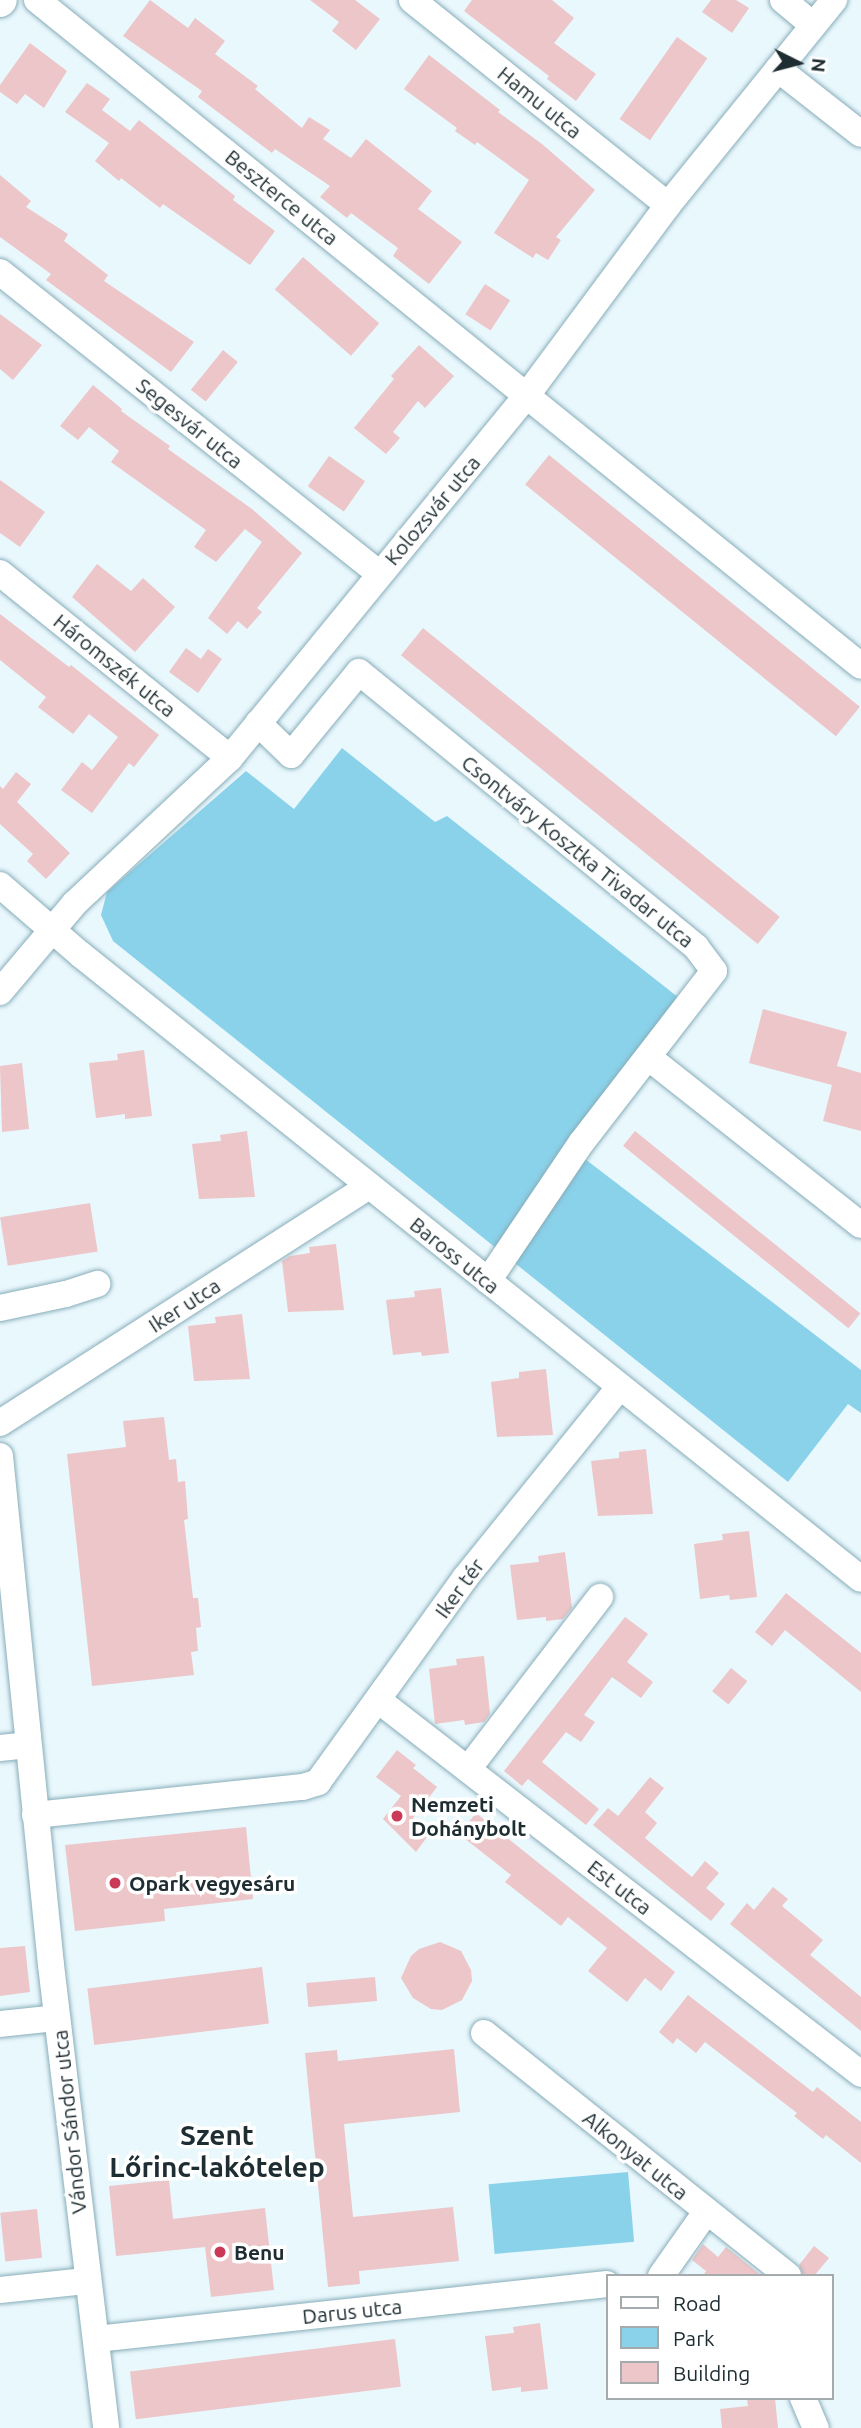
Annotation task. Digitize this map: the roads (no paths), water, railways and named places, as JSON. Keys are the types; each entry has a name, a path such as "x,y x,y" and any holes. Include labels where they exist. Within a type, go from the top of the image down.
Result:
{"street":[{"name":"Beszterce utca","path":"37,0 527,395"},
{"name":"Hamu utca","path":"412,0 668,205"},
{"path":"783,0 813,25"},
{"name":"Kolozsvár utca","path":"0,992 75,903 230,758 527,395 668,205 834,0"},
{"path":"778,69 861,134"},
{"name":"Segesvár utca","path":"0,272 379,574"},
{"path":"527,395 861,666"},
{"name":"Háromszék utca","path":"0,573 230,758"},
{"name":"Csontváry Kosztka Tivadar utca","path":"258,723 291,755 359,672 696,947 714,971 648,1058"},
{"name":"Baross utca","path":"0,885 80,954 861,1579"},
{"path":"488,1281 582,1143 648,1058 861,1225"},
{"name":"Iker utca","path":"0,1423 369,1186"},
{"path":"0,1308 66,1294 97,1284"},
{"name":"Iker tér","path":"35,1815 303,1787 318,1782 465,1578 619,1388"},
{"name":"Vándor Sándor utca","path":"0,1456 57,2018 86,2281 106,2428"},
{"path":"468,1769 600,1597"},
{"name":"Est utca","path":"378,1700 861,2074"},
{"path":"0,1748 28,1745"},
{"path":"0,2024 57,2018"},
{"name":"Alkonyat utca","path":"484,2033 785,2274"},
{"path":"662,2274 706,2212"},
{"path":"0,2290 86,2281"},
{"name":"Darus utca","path":"96,2339 606,2284"},
{"path":"804,2400 816,2428"}],"place":[{"name":"Nemzeti Dohánybolt","path":"397,1816"},
{"name":"Opark vegyesáru","path":"115,1883"},
{"name":"Benu","path":"220,2252"}],"district":[{"name":"Szent Lőrinc-lakótelep","path":"217,2151"}]}
